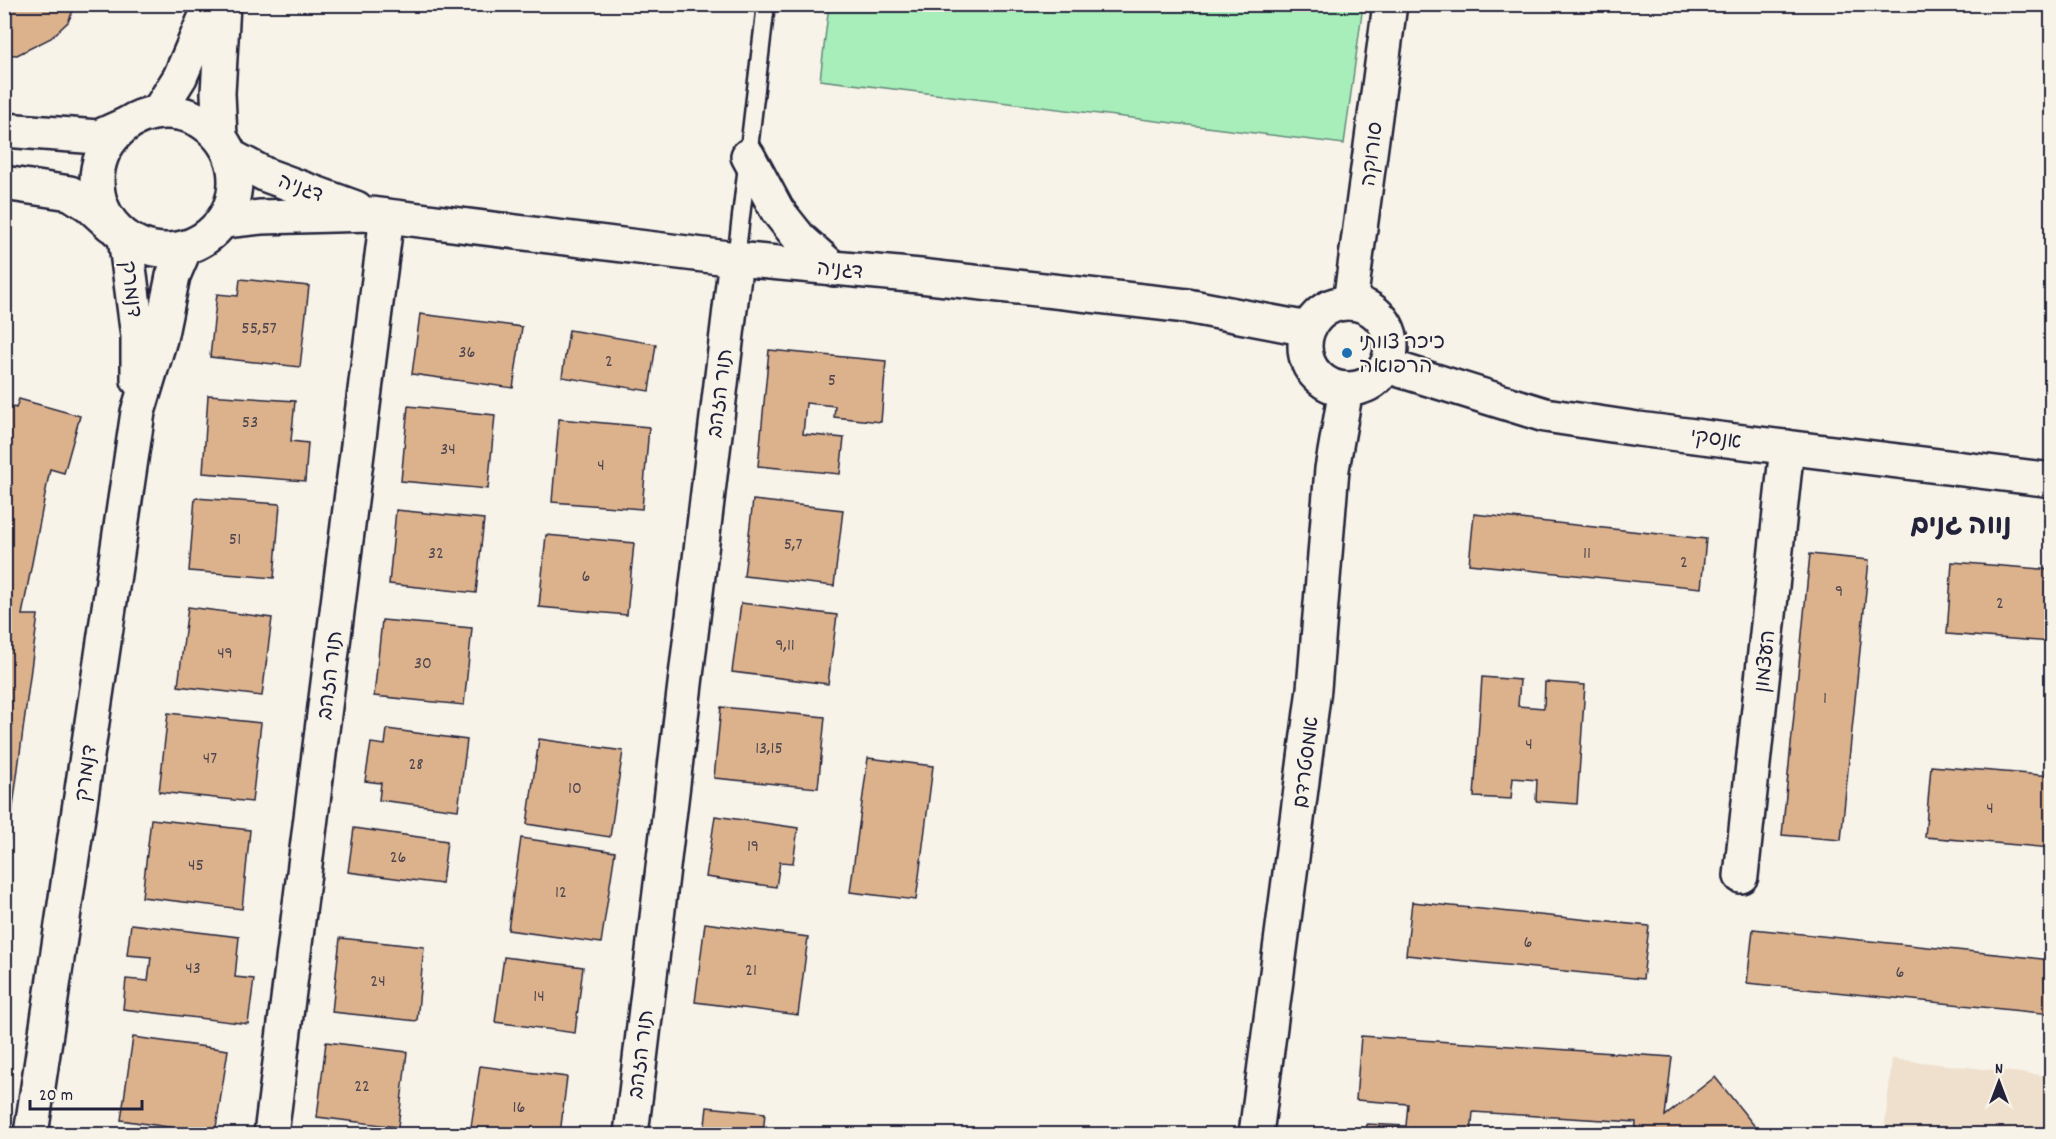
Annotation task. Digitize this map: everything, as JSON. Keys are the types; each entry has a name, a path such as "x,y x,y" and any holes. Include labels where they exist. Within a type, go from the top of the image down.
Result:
{"street":[{"path":"158,112 180,77 211,4"},
{"path":"4,183 70,193 122,234 144,247 165,250 185,248 200,242 214,232 224,220 233,201 236,179 226,147 219,93 224,4"},
{"name":"סורוקה","path":"1350,303 1390,4"},
{"path":"4,130 98,137 158,112 181,114 202,122 226,147"},
{"path":"122,234 106,216 98,196 97,176 102,155 112,138 128,124"},
{"name":"דגניה","path":"226,147 266,175 379,215"},
{"path":"748,156 777,210 801,239 834,269"},
{"name":"דגניה","path":"224,220 261,217 379,215 736,259 920,276 1187,306 1308,329"},
{"name":"תור הזהב","path":"271,1134 379,215"},
{"name":"דנמרק","path":"32,1134 138,412 138,336 122,234"},
{"name":"דנמרק","path":"138,412 160,339 173,276 185,248"},
{"name":"תור הזהב","path":"631,1134 736,259"},
{"path":"1350,303 1364,306 1376,314 1385,325 1390,338 1390,352 1387,366 1370,384 1346,389 1332,387 1320,380 1311,369 1306,357 1305,343 1308,329 1324,310 1350,303"},
{"name":"אנסקי","path":"1387,366 1545,415 1638,429 2052,480"},
{"name":"אמסטרדם","path":"1256,1134 1314,689 1332,470 1346,389"},
{"name":"העצמון","path":"1741,876 1787,447"}],"lane":[{"path":"736,259 766,4"}],"shaded area":[{"path":"1892,1059 2051,1076 2051,1134 1884,1134"}],"green space":[{"path":"829,4 1363,5 1344,144 820,80"}],"building":[{"path":"4,4 76,4 68,22 51,38 17,55 4,54"},
{"path":"240,279 309,286 300,367 210,357 217,294 238,296"},
{"path":"420,314 522,327 513,388 412,374"},
{"path":"569,330 656,344 649,391 562,377"},
{"path":"769,350 886,361 881,422 834,417 835,406 806,403 803,434 844,438 840,474 758,466"},
{"path":"208,395 295,401 291,441 308,443 305,481 203,473"},
{"path":"19,399 80,416 64,473 50,469 22,615 38,615 4,876 4,404 16,408"},
{"path":"408,406 495,415 488,489 401,481"},
{"path":"559,419 649,427 642,509 552,502"},
{"path":"195,498 280,504 274,578 189,571"},
{"path":"753,500 843,510 834,586 744,576"},
{"path":"396,510 484,519 476,593 389,584"},
{"path":"1474,514 1706,539 1701,588 1469,564"},
{"path":"546,535 634,543 627,615 539,607"},
{"path":"1810,554 1869,560 1841,840 1782,835"},
{"path":"1952,562 2052,570 2052,642 1947,634"},
{"path":"741,603 837,615 828,684 732,672"},
{"path":"188,607 272,618 262,696 178,686"},
{"path":"382,620 472,628 464,705 374,696"},
{"path":"1482,677 1520,680 1518,706 1544,708 1545,682 1585,685 1577,804 1536,801 1537,780 1513,778 1511,799 1474,797"},
{"path":"721,707 825,717 818,788 714,778"},
{"path":"168,713 261,723 252,802 159,792"},
{"path":"387,729 467,740 458,810 379,800 381,783 365,781 371,743 385,745"},
{"path":"539,739 623,751 610,837 527,824"},
{"path":"868,758 933,766 916,900 850,892"},
{"path":"1931,766 2052,776 2052,848 1925,837"},
{"path":"715,816 798,828 793,863 780,862 776,887 706,877"},
{"path":"151,819 250,830 242,909 142,897"},
{"path":"354,828 447,841 442,884 348,872"},
{"path":"521,838 615,852 601,943 508,930"},
{"path":"1412,902 1649,926 1643,979 1406,955"},
{"path":"705,923 808,937 798,1015 695,1002"},
{"path":"131,924 239,937 235,977 254,979 248,1024 123,1009 126,979 148,981 151,957 127,955"},
{"path":"1753,929 2052,960 2052,1014 1747,983"},
{"path":"340,938 424,947 417,1021 332,1012"},
{"path":"504,957 583,967 575,1033 495,1022"},
{"path":"1361,1036 1672,1057 1665,1116 1715,1077 1761,1134 1635,1134 1636,1122 1473,1112 1471,1134 1366,1134 1367,1124 1406,1126 1408,1104 1356,1100"},
{"path":"133,1037 228,1050 215,1134 121,1120"},
{"path":"326,1042 407,1052 398,1127 317,1117"},
{"path":"480,1066 567,1077 560,1134 470,1134"},
{"path":"707,1107 765,1113 763,1134 704,1134"}],"place":[{"name":"כיכר צוותי הרפואה","path":"1347,353"}],"district":[{"name":"נווה גנים","path":"1961,524"}]}
